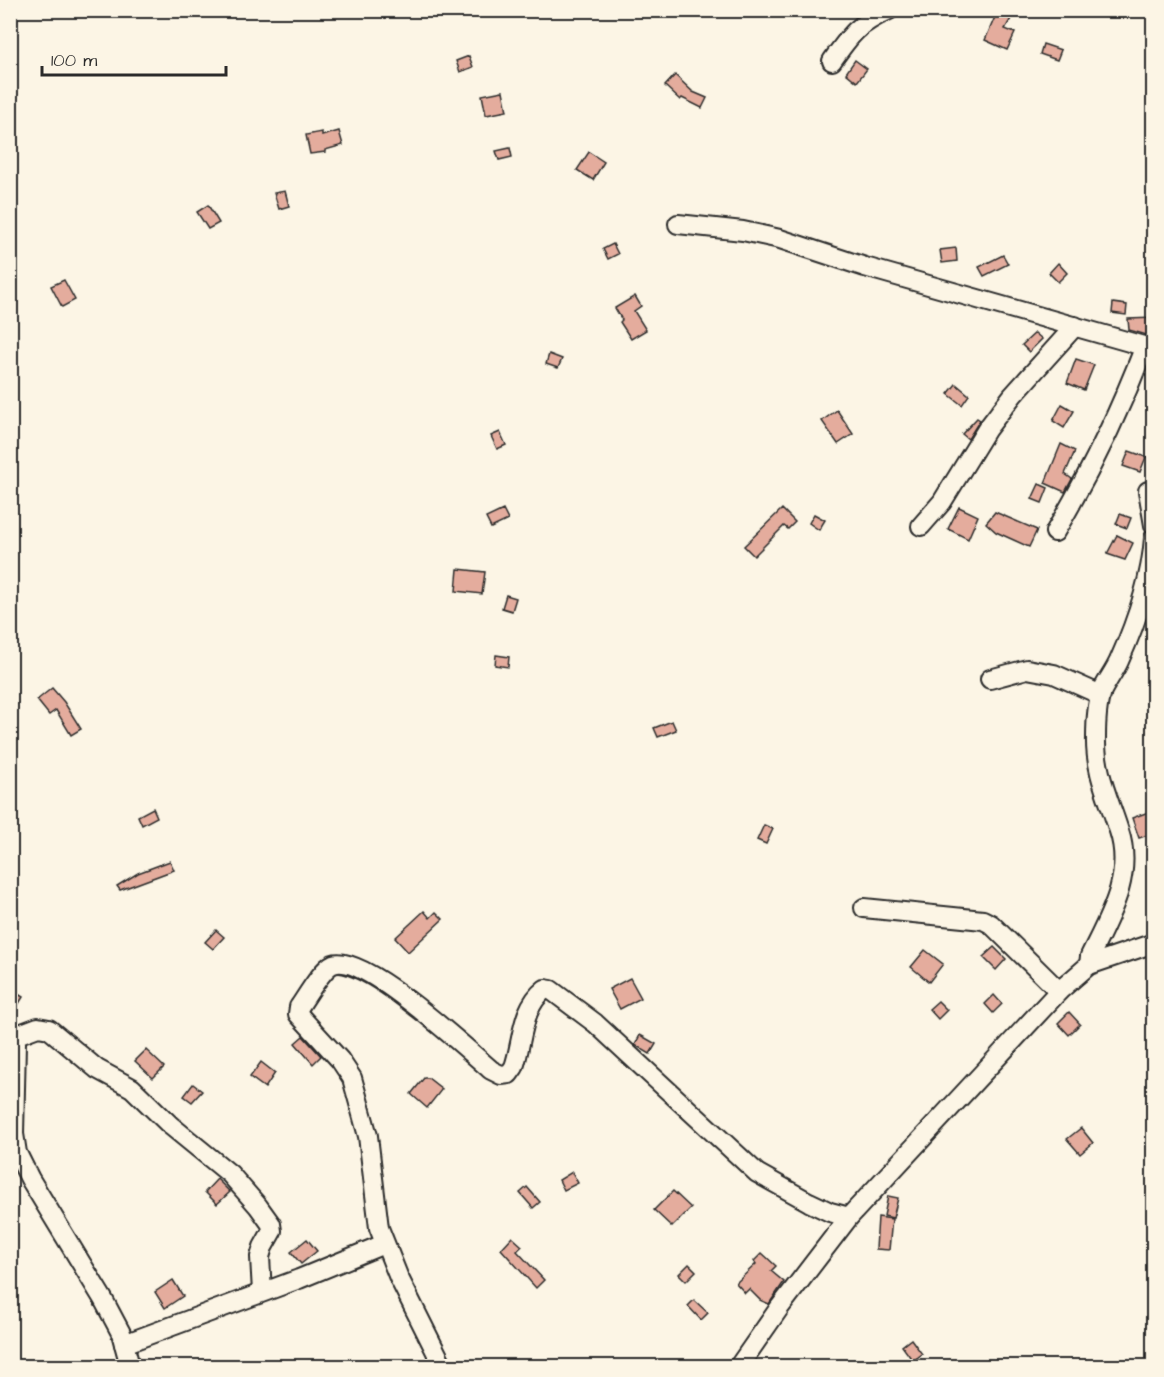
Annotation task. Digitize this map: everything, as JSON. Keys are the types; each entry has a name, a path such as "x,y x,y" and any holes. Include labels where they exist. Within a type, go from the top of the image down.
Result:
{"street":[{"path":"832,61 852,32 875,16 889,10"},
{"path":"678,224 743,231 780,239 865,267 1149,348 1109,432 1055,532"},
{"path":"921,526 942,502 987,429 1013,395 1075,326"},
{"path":"1148,491 1154,525"},
{"path":"1089,966 1090,956 1117,901 1122,882 1123,849 1120,832 1104,792 1097,763 1096,738 1101,695 1119,661 1138,610 1152,563 1154,538"},
{"path":"990,679 1027,669 1054,674 1101,695"},
{"path":"864,908 983,920 991,924 1059,991"},
{"path":"739,1366 780,1307 849,1217 1059,991 1089,966 1133,948 1154,943"},
{"path":"443,1366 426,1336 384,1244 375,1205 368,1136 352,1078 340,1060 298,1014 299,1007 328,968 335,964 350,964 377,979 406,999 491,1070 501,1075 509,1074 514,1067 532,1004 544,989 551,990 595,1023 757,1173 809,1202 830,1212 849,1217"},
{"path":"130,1366 121,1333 103,1299 17,1153 14,1142 16,1043 12,1034 38,1027 49,1029 97,1069 132,1088 170,1125 230,1174 271,1224 272,1231 260,1257 262,1292"},
{"path":"124,1344 384,1244"}],"building":[{"path":"998,10 1016,10 1005,29 1015,33 1007,50 985,40"},
{"path":"1043,44 1061,50 1057,60 1040,54"},
{"path":"469,56 473,67 460,72 456,61"},
{"path":"855,60 867,69 857,82 846,73"},
{"path":"675,75 693,92 707,98 702,108 682,98 680,100 665,86"},
{"path":"503,91 507,111 486,115 482,95"},
{"path":"339,131 343,145 325,150 325,152 310,154 306,135 322,132 322,136"},
{"path":"510,148 512,157 499,160 496,151"},
{"path":"589,152 604,162 593,180 577,170"},
{"path":"285,191 289,206 279,209 274,193"},
{"path":"208,205 219,223 208,229 197,212"},
{"path":"613,244 618,254 608,259 603,249"},
{"path":"956,248 957,261 942,263 940,250"},
{"path":"1003,255 1008,264 984,276 979,267"},
{"path":"1058,263 1067,273 1058,282 1049,273"},
{"path":"64,280 75,300 62,307 51,286"},
{"path":"635,296 641,306 634,311 646,330 631,339 620,322 622,320 615,308"},
{"path":"1113,303 1127,305 1126,315 1112,313"},
{"path":"1154,318 1154,337 1129,330 1128,319"},
{"path":"1035,333 1042,339 1029,352 1022,345"},
{"path":"549,354 562,359 558,368 546,364"},
{"path":"1076,359 1094,365 1084,390 1067,383"},
{"path":"956,384 969,395 962,405 948,394"},
{"path":"1062,404 1074,411 1064,428 1053,421"},
{"path":"837,410 853,434 838,444 822,421"},
{"path":"977,418 980,420 968,439 962,434"},
{"path":"500,432 506,445 497,449 491,436"},
{"path":"1061,444 1075,451 1065,474 1072,479 1065,492 1045,483"},
{"path":"1129,451 1146,457 1140,472 1123,466"},
{"path":"1039,484 1048,488 1042,503 1032,499"},
{"path":"959,507 978,516 968,539 948,529"},
{"path":"782,509 795,522 788,529 784,526 754,556 744,546"},
{"path":"503,510 508,520 491,528 486,518"},
{"path":"995,512 1037,530 1029,547 996,532 986,523"},
{"path":"814,514 825,520 819,530 809,523"},
{"path":"1120,514 1131,518 1127,528 1116,524"},
{"path":"1117,535 1133,543 1125,560 1107,554"},
{"path":"458,569 485,572 482,594 456,591"},
{"path":"506,595 516,598 512,611 502,608"},
{"path":"496,655 509,657 508,667 495,665"},
{"path":"52,688 81,729 71,735 56,710 49,715 37,700"},
{"path":"672,721 676,730 658,737 654,728"},
{"path":"153,808 157,817 142,825 138,816"},
{"path":"1154,810 1154,833 1139,838 1132,818"},
{"path":"764,825 773,829 766,844 757,840"},
{"path":"170,861 174,870 120,890 117,886 138,873"},
{"path":"424,911 430,918 436,912 443,919 408,952 395,938"},
{"path":"216,930 224,937 213,949 205,942"},
{"path":"994,947 1006,959 996,970 983,957"},
{"path":"925,950 943,964 929,982 911,967"},
{"path":"630,978 641,998 620,1009 609,989"},
{"path":"10,989 23,997 10,1018"},
{"path":"994,995 1002,1004 993,1013 985,1004"},
{"path":"938,1001 947,1010 938,1019 929,1009"},
{"path":"1069,1012 1080,1024 1069,1035 1058,1023"},
{"path":"640,1035 656,1044 650,1054 635,1045"},
{"path":"303,1036 321,1056 313,1064 295,1043"},
{"path":"146,1050 164,1067 153,1078 135,1061"},
{"path":"261,1062 275,1073 265,1088 250,1077"},
{"path":"424,1078 428,1078 442,1089 427,1108 411,1094"},
{"path":"193,1084 202,1091 192,1102 184,1096"},
{"path":"1081,1128 1093,1143 1080,1154 1067,1139"},
{"path":"572,1172 578,1183 564,1190 559,1180"},
{"path":"217,1179 230,1192 217,1204 205,1192"},
{"path":"527,1187 540,1202 533,1208 520,1193"},
{"path":"673,1191 691,1208 672,1227 654,1210"},
{"path":"888,1196 898,1198 893,1218 884,1216"},
{"path":"878,1217 892,1219 889,1250 876,1249"},
{"path":"512,1237 522,1246 517,1251 544,1280 536,1288 501,1249"},
{"path":"307,1239 317,1251 301,1264 291,1252"},
{"path":"762,1253 776,1266 771,1271 784,1282 769,1304 760,1300 749,1289 745,1293 736,1283 756,1264 754,1261"},
{"path":"689,1264 696,1271 686,1281 679,1274"},
{"path":"173,1280 183,1296 165,1308 155,1292"},
{"path":"694,1300 708,1313 701,1320 688,1306"},
{"path":"911,1339 922,1354 913,1361 902,1346"}]}
